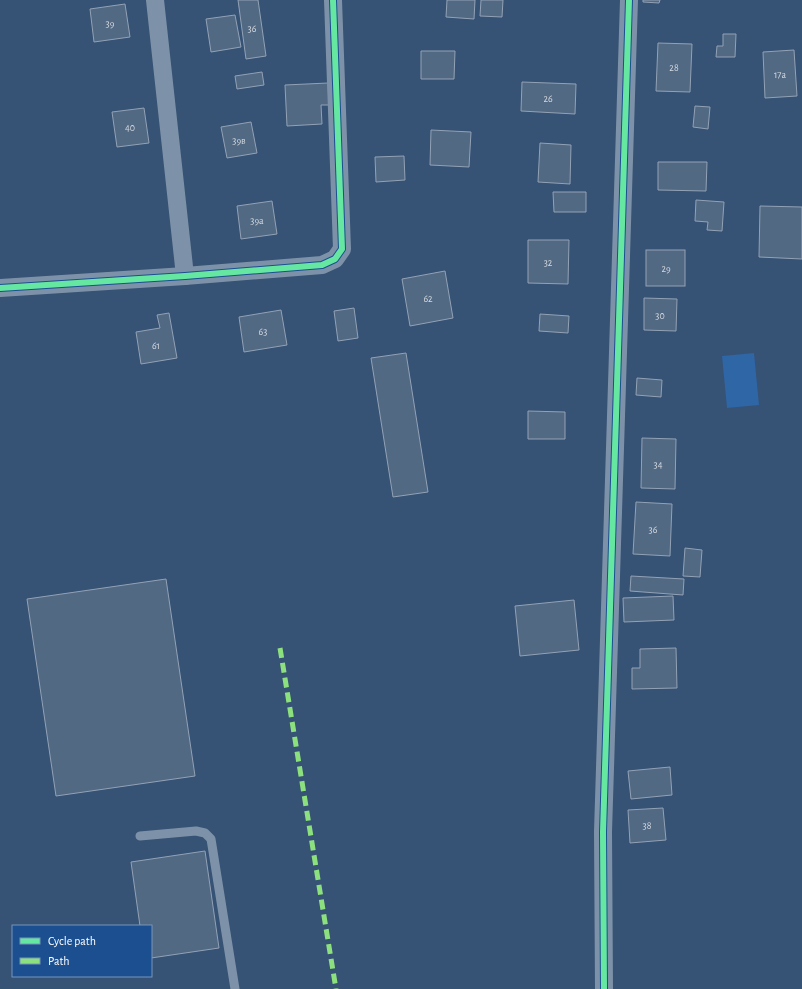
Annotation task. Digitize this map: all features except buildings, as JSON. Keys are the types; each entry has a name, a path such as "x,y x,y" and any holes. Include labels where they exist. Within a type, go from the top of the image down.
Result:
{"street":[{"path":"155,0 185,276"},
{"path":"0,288 185,276 322,265 335,259 342,249 333,0"},
{"path":"604,989 603,824 629,0"}],"lane":[{"path":"140,836 196,831 205,833 211,838 235,989"}],"shaded area":[{"path":"754,353 759,405 727,408 722,356"}],"marked path":[{"path":"280,648 336,989"}],"cycle path":[{"path":"0,288 185,276 322,265 335,259 342,249 333,0"},
{"path":"604,989 603,832 629,0"}]}
